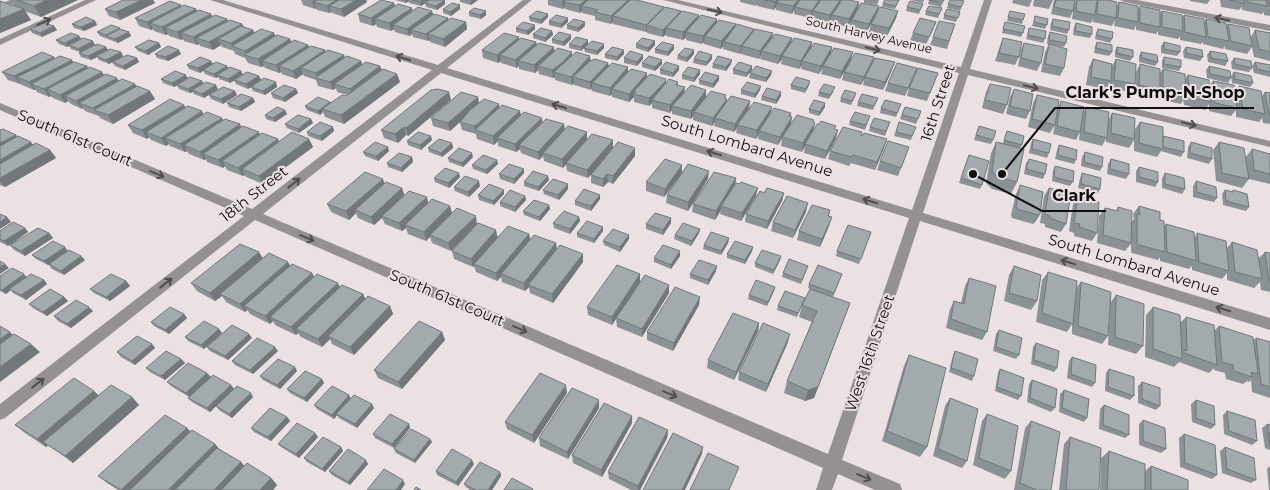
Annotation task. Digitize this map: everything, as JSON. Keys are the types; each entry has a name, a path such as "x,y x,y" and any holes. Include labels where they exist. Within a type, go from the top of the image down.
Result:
{"street":[{"path":"0,7 17,0"},
{"path":"0,42 92,0"},
{"name":"South Lombard Avenue","path":"214,0 1270,324"},
{"name":"18th Street","path":"0,413 528,0"},
{"name":"South Harvey Avenue","path":"667,0 1270,144"},
{"name":"16th Street","path":"916,215 988,0"},
{"path":"1124,0 1270,28"},
{"name":"South 61st Court","path":"0,106 894,490"},
{"name":"West 16th Street","path":"824,490 916,215"}],"building":[{"path":"17,0 47,0 34,6"},
{"path":"123,0 142,0 116,12 105,9"},
{"path":"317,0 336,0 327,6 314,2"},
{"path":"339,0 356,0 341,9 329,6"},
{"path":"381,0 394,3 371,18 358,14"},
{"path":"430,0 445,0 436,6 425,3"},
{"path":"566,0 586,0 579,5 564,2"},
{"path":"588,0 628,0 611,16 582,6"},
{"path":"630,0 664,7 646,25 613,16"},
{"path":"779,0 798,0 793,6 777,3"},
{"path":"800,0 819,0 812,11 795,7"},
{"path":"821,0 840,0 830,15 813,11"},
{"path":"842,0 859,2 849,19 832,15"},
{"path":"885,0 899,0 896,6 883,3"},
{"path":"929,0 944,0 942,3"},
{"path":"950,0 964,1 961,7 948,4"},
{"path":"1056,0 1075,0 1073,11 1054,7"},
{"path":"1077,0 1097,0 1095,15 1076,11"},
{"path":"1098,0 1117,2 1116,18 1097,14"},
{"path":"1229,0 1244,0 1244,3"},
{"path":"1247,0 1266,0 1267,6 1247,2"},
{"path":"0,1 24,9 0,19"},
{"path":"170,1 181,5 147,22 135,18"},
{"path":"910,1 923,4 920,10 907,7"},
{"path":"1119,2 1138,6 1138,22 1118,18"},
{"path":"452,3 460,5 450,12 443,9"},
{"path":"861,3 879,6 869,24 852,20"},
{"path":"398,4 412,8 389,23 375,19"},
{"path":"184,5 196,9 162,27 150,23"},
{"path":"929,6 942,8 939,14 926,11"},
{"path":"1140,6 1160,10 1160,27 1140,23"},
{"path":"418,7 432,11 407,29 393,25"},
{"path":"665,7 681,11 663,30 647,25"},
{"path":"880,7 898,11 889,28 871,24"},
{"path":"474,8 486,11 480,15 469,12"},
{"path":"947,9 960,12 958,18 944,15"},
{"path":"199,10 211,14 177,32 165,28"},
{"path":"537,11 548,14 541,20 529,17"},
{"path":"682,11 699,15 683,32 666,28"},
{"path":"1010,11 1025,14 1023,20 1008,17"},
{"path":"1162,11 1182,15 1183,31 1162,27"},
{"path":"434,14 448,18 426,34 411,30"},
{"path":"215,15 227,19 193,37 181,33"},
{"path":"556,15 568,18 561,24 549,21"},
{"path":"701,15 717,19 703,36 686,32"},
{"path":"1184,15 1204,19 1206,37 1185,32"},
{"path":"1035,16 1048,19 1047,25 1034,22"},
{"path":"86,17 95,21 81,27 72,24"},
{"path":"451,18 466,22 443,39 428,34"},
{"path":"920,18 936,22 929,37 913,33"},
{"path":"574,19 585,22 578,28 567,25"},
{"path":"1053,19 1070,22 1069,30 1052,26"},
{"path":"1206,19 1226,23 1229,41 1208,37"},
{"path":"230,20 242,24 209,42 196,38"},
{"path":"719,20 736,24 721,41 705,36"},
{"path":"939,21 955,24 949,41 933,37"},
{"path":"523,22 535,25 527,31 516,28"},
{"path":"1005,22 1025,26 1023,33 1003,29"},
{"path":"44,23 54,26 40,33 30,29"},
{"path":"1076,23 1092,27 1092,34 1075,31"},
{"path":"737,24 754,29 741,46 724,42"},
{"path":"1228,24 1249,28 1252,46 1231,41"},
{"path":"111,25 120,28 106,35 97,32"},
{"path":"241,26 253,30 231,43 218,39"},
{"path":"541,28 552,31 545,38 533,34"},
{"path":"1029,28 1046,31 1045,39 1028,35"},
{"path":"120,29 129,32 115,39 106,36"},
{"path":"261,29 274,33 245,51 232,46"},
{"path":"755,29 773,33 760,51 742,46"},
{"path":"1098,29 1113,32 1112,39 1097,35"},
{"path":"1255,30 1270,33 1270,52 1259,49"},
{"path":"559,32 571,35 563,42 552,39"},
{"path":"1050,32 1067,36 1066,43 1049,40"},
{"path":"71,33 79,36 65,43 56,40"},
{"path":"504,33 519,37 497,55 482,50"},
{"path":"775,34 792,38 780,56 762,51"},
{"path":"277,35 290,39 258,59 244,55"},
{"path":"576,37 588,40 581,47 569,44"},
{"path":"83,38 93,41 78,49 69,45"},
{"path":"521,38 536,42 515,60 500,55"},
{"path":"642,38 655,41 648,48 636,44"},
{"path":"794,38 812,42 801,61 782,56"},
{"path":"1003,38 1022,42 1019,57 999,53"},
{"path":"149,40 159,43 145,51 135,47"},
{"path":"294,40 308,45 276,65 262,61"},
{"path":"592,41 604,44 597,51 584,48"},
{"path":"662,42 674,45 668,52 655,49"},
{"path":"1097,42 1112,45 1112,52 1096,48"},
{"path":"1164,42 1180,46 1180,52 1164,49"},
{"path":"539,43 554,47 534,65 518,61"},
{"path":"814,43 832,47 821,66 802,61"},
{"path":"1024,43 1044,47 1041,63 1021,58"},
{"path":"97,44 106,47 88,56 79,53"},
{"path":"1049,44 1067,49 1064,68 1045,64"},
{"path":"168,46 179,50 165,57 155,54"},
{"path":"311,46 325,50 293,71 279,66"},
{"path":"612,47 624,50 617,57 605,54"},
{"path":"1117,47 1133,50 1133,57 1117,53"},
{"path":"1186,47 1202,50 1203,57 1186,53"},
{"path":"558,48 572,52 552,70 538,66"},
{"path":"685,48 694,50 687,58 678,55"},
{"path":"834,48 853,52 842,71 823,66"},
{"path":"110,49 121,52 106,60 96,56"},
{"path":"328,50 344,55 316,73 301,68"},
{"path":"630,51 643,55 637,62 624,58"},
{"path":"699,51 712,55 707,62 694,59"},
{"path":"1210,51 1226,54 1228,61 1211,58"},
{"path":"42,52 54,57 14,76 2,72"},
{"path":"576,52 590,56 571,77 554,72"},
{"path":"1141,52 1157,55 1158,62 1142,58"},
{"path":"855,53 874,57 864,77 844,72"},
{"path":"127,55 137,58 123,66 112,62"},
{"path":"60,56 72,60 29,82 17,77"},
{"path":"347,56 361,61 330,82 315,78"},
{"path":"649,56 662,60 655,67 642,63"},
{"path":"718,56 732,60 726,67 713,64"},
{"path":"200,57 211,61 198,68 187,65"},
{"path":"1164,57 1181,60 1181,67 1164,64"},
{"path":"875,58 895,62 885,82 865,77"},
{"path":"1234,58 1251,61 1252,68 1235,64"},
{"path":"595,59 608,63 590,82 573,77 590,61"},
{"path":"1093,59 1112,64 1111,81 1091,77"},
{"path":"1116,59 1136,64 1135,84 1114,80"},
{"path":"74,62 87,66 44,89 31,84"},
{"path":"216,62 227,66 214,74 203,70"},
{"path":"366,62 380,66 350,89 334,84"},
{"path":"666,62 679,66 673,73 660,69"},
{"path":"739,62 752,66 747,73 733,69"},
{"path":"1255,62 1270,65 1270,72 1257,69"},
{"path":"612,63 628,67 610,88 592,83"},
{"path":"897,63 917,68 908,88 888,83"},
{"path":"1140,64 1160,69 1160,90 1139,85"},
{"path":"756,66 772,71 766,78 750,73"},
{"path":"1209,66 1230,71 1231,78 1210,74"},
{"path":"90,67 102,72 60,95 47,89"},
{"path":"230,67 241,71 228,79 217,75"},
{"path":"688,67 700,70 694,78 682,75"},
{"path":"918,68 938,73 930,93 909,88"},
{"path":"383,69 397,74 341,115 322,109 342,95 346,96"},
{"path":"631,69 647,73 629,94 612,89"},
{"path":"1163,69 1185,74 1186,96 1163,91"},
{"path":"175,71 186,75 172,83 161,79"},
{"path":"247,72 259,76 246,84 234,80"},
{"path":"705,72 719,76 713,84 699,80"},
{"path":"1234,72 1251,76 1253,83 1235,79"},
{"path":"106,74 117,78 76,101 65,96"},
{"path":"650,74 666,79 665,82 649,98 634,94 636,92 634,91"},
{"path":"1188,75 1209,80 1211,102 1189,97"},
{"path":"190,77 202,81 188,89 177,85"},
{"path":"796,77 810,81 806,89 791,85"},
{"path":"264,78 276,82 263,91 251,87"},
{"path":"122,79 135,84 93,108 79,103"},
{"path":"669,79 678,82 676,85 685,87 670,105 652,100"},
{"path":"1213,81 1234,85 1237,108 1215,103"},
{"path":"206,82 216,85 202,94 192,90"},
{"path":"747,82 761,86 755,94 741,90"},
{"path":"824,84 835,87 830,95 819,92"},
{"path":"990,84 1011,88 1007,105 985,100"},
{"path":"284,85 296,89 283,98 271,93"},
{"path":"691,85 706,90 691,111 672,106"},
{"path":"137,86 150,91 108,115 94,110"},
{"path":"1239,86 1261,91 1265,114 1243,109"},
{"path":"223,87 235,91 221,99 209,95"},
{"path":"767,88 781,92 776,100 762,96"},
{"path":"438,89 449,92 406,128 404,127 395,134 381,130 431,90"},
{"path":"1014,89 1033,94 1030,111 1010,106"},
{"path":"845,90 856,93 852,101 841,98"},
{"path":"711,91 726,95 724,98 727,99 713,118 694,112"},
{"path":"461,92 478,97 448,123 431,118"},
{"path":"1265,92 1270,93 1270,115 1269,115"},
{"path":"241,94 253,98 239,107 227,103"},
{"path":"862,94 878,98 874,106 858,102"},
{"path":"1037,95 1059,100 1055,125 1032,119"},
{"path":"731,96 750,101 735,124 715,118"},
{"path":"318,97 330,102 318,111 305,106"},
{"path":"170,99 184,105 142,130 128,125"},
{"path":"484,99 499,104 474,126 460,122 470,110"},
{"path":"814,100 825,103 820,112 809,109"},
{"path":"885,100 901,104 897,113 881,108"},
{"path":"1061,101 1084,107 1080,132 1057,126"},
{"path":"754,102 772,107 757,130 737,125"},
{"path":"502,105 520,111 493,136 475,130"},
{"path":"188,106 202,111 161,138 146,132"},
{"path":"277,107 285,110 273,118 265,115"},
{"path":"905,107 921,111 918,119 902,115"},
{"path":"1086,107 1109,112 1107,138 1084,132"},
{"path":"774,108 791,113 789,116 792,117 780,137 759,131"},
{"path":"207,112 222,118 180,144 165,138"},
{"path":"524,112 542,118 515,144 497,138"},
{"path":"855,112 870,116 866,125 850,121"},
{"path":"1112,113 1135,118 1134,139 1111,133"},
{"path":"298,115 311,119 298,129 285,124"},
{"path":"797,115 814,120 813,122 815,123 803,143 782,137"},
{"path":"874,118 890,122 886,131 870,127"},
{"path":"225,119 240,124 200,152 184,145"},
{"path":"546,119 564,124 538,152 519,145"},
{"path":"821,121 836,126 834,129 838,130 827,151 805,144 817,124"},
{"path":"320,122 333,127 320,136 307,132"},
{"path":"899,122 916,127 912,136 896,132"},
{"path":"1140,122 1163,127 1163,149 1139,143"},
{"path":"243,126 259,132 218,160 203,154"},
{"path":"568,126 587,132 562,159 543,153"},
{"path":"979,126 996,131 993,140 976,135"},
{"path":"843,127 862,132 861,136 864,133 887,139 877,162 830,151"},
{"path":"3,129 16,135 0,143 0,130"},
{"path":"1007,131 1024,136 1022,145 1004,140"},
{"path":"292,132 309,139 259,176 242,169"},
{"path":"418,132 431,136 420,145 407,141"},
{"path":"262,133 278,139 238,168 222,161"},
{"path":"592,134 613,140 587,170 566,163"},
{"path":"18,136 31,142 0,160 0,146"},
{"path":"1163,136 1184,141 1184,152 1163,147"},
{"path":"439,139 452,143 441,153 428,148"},
{"path":"1033,139 1051,144 1049,153 1032,149"},
{"path":"888,141 909,147 901,168 880,161"},
{"path":"375,142 388,147 376,156 363,152"},
{"path":"618,142 635,148 613,176 607,174 603,179 591,175"},
{"path":"996,142 1024,149 1017,182 998,177 992,171"},
{"path":"1191,142 1212,148 1212,159 1190,153"},
{"path":"1219,142 1244,148 1249,179 1222,173"},
{"path":"36,143 50,150 0,178 0,164"},
{"path":"1059,145 1077,150 1076,160 1058,155"},
{"path":"459,148 472,153 462,163 448,158"},
{"path":"1252,149 1270,154 1270,174 1254,170"},
{"path":"1085,152 1103,157 1102,167 1084,162"},
{"path":"399,153 412,157 401,168 387,163"},
{"path":"483,155 497,160 486,170 472,165"},
{"path":"969,155 989,161 982,185 961,178"},
{"path":"665,159 682,165 665,189 646,182"},
{"path":"1029,159 1047,164 1045,174 1026,169"},
{"path":"1111,159 1129,164 1129,174 1110,169"},
{"path":"509,164 524,169 514,179 499,174"},
{"path":"688,164 709,171 688,202 667,195"},
{"path":"1055,166 1074,171 1073,182 1054,177"},
{"path":"1139,167 1158,172 1158,182 1139,177"},
{"path":"445,168 459,173 448,183 434,178"},
{"path":"533,171 548,176 538,187 524,182"},
{"path":"365,172 383,179 346,211 327,204"},
{"path":"714,172 736,178 716,211 693,204"},
{"path":"1082,173 1101,178 1100,189 1081,184"},
{"path":"1165,173 1184,178 1185,189 1165,184"},
{"path":"465,176 479,181 468,192 454,187"},
{"path":"553,179 568,184 558,195 543,190"},
{"path":"1196,181 1216,187 1217,198 1197,192"},
{"path":"386,182 402,188 371,217 355,210"},
{"path":"741,182 758,188 742,213 721,206 736,183 740,184"},
{"path":"489,184 504,190 493,201 478,195"},
{"path":"1020,185 1043,192 1040,214 1017,209"},
{"path":"767,188 784,193 768,221 746,214 760,191 764,193"},
{"path":"1049,188 1071,194 1066,224 1045,214"},
{"path":"584,189 600,195 591,206 575,201"},
{"path":"510,190 525,196 515,207 500,202"},
{"path":"1225,190 1247,194 1249,207 1226,201"},
{"path":"409,191 427,197 399,223 382,216"},
{"path":"787,196 808,203 795,230 773,222"},
{"path":"1078,196 1099,202 1097,233 1079,227 1080,224 1074,223"},
{"path":"432,199 450,206 424,232 405,225"},
{"path":"534,200 549,205 539,217 523,211"},
{"path":"812,205 830,210 828,216 832,217 822,239 799,231"},
{"path":"1139,206 1160,212 1160,220 1164,221 1165,252 1137,243 1137,214 1140,215"},
{"path":"1118,207 1132,211 1131,243 1103,235 1105,208 1118,211"},
{"path":"457,208 476,216 448,243 430,235"},
{"path":"564,211 579,217 570,229 553,223"},
{"path":"655,213 671,218 663,230 646,224"},
{"path":"0,214 7,217 0,222"},
{"path":"587,221 603,227 594,239 577,233"},
{"path":"13,222 25,228 4,241 0,239 0,231"},
{"path":"478,223 496,230 471,259 452,251"},
{"path":"683,223 700,229 692,241 675,235"},
{"path":"1166,224 1194,232 1196,261 1167,252"},
{"path":"848,225 871,232 861,259 837,251"},
{"path":"508,226 529,234 496,273 474,264"},
{"path":"38,228 49,233 21,251 10,245"},
{"path":"613,229 629,235 620,247 603,241"},
{"path":"711,232 729,238 721,251 704,245"},
{"path":"1197,233 1226,241 1229,271 1199,262"},
{"path":"534,235 556,243 524,283 501,274"},
{"path":"53,241 65,247 44,261 32,255"},
{"path":"735,241 753,247 745,260 727,254"},
{"path":"1232,242 1257,250 1262,279 1235,272"},
{"path":"240,244 259,252 210,293 191,283"},
{"path":"560,245 583,254 552,294 528,285"},
{"path":"663,245 680,251 671,265 654,258"},
{"path":"69,250 81,256 61,271 49,264"},
{"path":"762,250 781,256 774,270 755,263"},
{"path":"1265,252 1270,253 1270,282 1269,281"},
{"path":"269,253 288,262 240,304 220,294"},
{"path":"789,259 808,266 802,280 783,273"},
{"path":"699,260 717,266 708,280 690,274"},
{"path":"292,264 312,273 265,316 244,306"},
{"path":"617,265 640,274 612,317 587,307"},
{"path":"818,265 842,274 834,293 809,284"},
{"path":"1014,266 1041,275 1037,301 1009,293"},
{"path":"12,268 24,274 2,290 0,289 0,276"},
{"path":"1048,272 1077,281 1073,324 1042,313"},
{"path":"31,274 44,280 21,295 9,289"},
{"path":"111,274 126,281 106,297 90,289"},
{"path":"317,274 338,283 291,327 270,317"},
{"path":"645,275 669,285 642,329 616,318"},
{"path":"969,278 996,286 987,332 951,319 954,301 964,304"},
{"path":"756,280 775,287 768,302 749,295"},
{"path":"1081,282 1111,292 1108,336 1078,326"},
{"path":"342,285 363,294 318,339 296,329"},
{"path":"675,287 700,297 674,343 647,332"},
{"path":"50,289 64,297 43,312 29,304"},
{"path":"810,289 850,303 818,387 808,390 787,381 817,311 802,305"},
{"path":"785,291 805,298 798,313 778,306"},
{"path":"1116,295 1144,304 1143,346 1115,337"},
{"path":"368,296 390,306 350,347 328,336"},
{"path":"76,300 89,307 67,324 54,316"},
{"path":"170,307 184,314 165,330 151,322"},
{"path":"1153,307 1180,315 1182,359 1153,349"},
{"path":"733,313 759,323 736,372 708,360"},
{"path":"1186,317 1214,325 1217,365 1184,353 1184,350 1187,351"},
{"path":"204,321 219,329 201,345 185,337"},
{"path":"419,321 442,332 398,382 374,370"},
{"path":"763,323 790,334 768,384 739,372"},
{"path":"232,325 249,334 225,356 207,347"},
{"path":"0,326 10,332 0,339"},
{"path":"1219,326 1253,337 1258,374 1251,372 1252,377 1234,371 1233,365 1222,362"},
{"path":"999,330 1022,338 1019,355 996,347"},
{"path":"14,334 31,344 0,367 0,344"},
{"path":"137,336 152,344 132,361 117,352"},
{"path":"257,338 275,347 250,370 232,361"},
{"path":"1256,338 1270,342 1270,387 1261,384"},
{"path":"1036,343 1059,351 1057,368 1034,360"},
{"path":"166,351 181,359 161,376 146,368"},
{"path":"955,351 978,359 974,376 951,368"},
{"path":"909,355 946,368 927,447 887,431"},
{"path":"1072,357 1096,365 1095,383 1071,374"},
{"path":"278,359 295,367 277,385 260,376"},
{"path":"188,363 207,373 186,393 167,382"},
{"path":"1000,369 1024,378 1021,396 997,387"},
{"path":"1109,369 1134,377 1134,396 1108,387"},
{"path":"305,371 322,379 304,398 287,389"},
{"path":"540,373 566,385 532,435 505,422"},
{"path":"213,375 231,385 207,408 188,398"},
{"path":"74,378 94,391 37,439 15,425"},
{"path":"1032,380 1057,389 1055,408 1030,398"},
{"path":"1142,382 1160,388 1160,406 1142,399"},
{"path":"111,385 132,397 65,456 43,442"},
{"path":"237,386 251,393 229,414 216,406"},
{"path":"332,386 349,395 332,415 314,405"},
{"path":"572,388 599,400 567,452 539,438"},
{"path":"1064,390 1089,399 1087,418 1062,408"},
{"path":"354,395 372,404 355,424 336,414"},
{"path":"950,398 978,409 967,461 938,449"},
{"path":"1196,400 1214,406 1215,425 1196,418"},
{"path":"604,403 632,416 601,470 572,455"},
{"path":"1104,405 1129,415 1129,435 1103,425"},
{"path":"270,408 287,417 268,437 251,428"},
{"path":"1227,411 1255,420 1257,441 1229,431"},
{"path":"390,414 409,424 392,444 373,434"},
{"path":"987,414 1018,426 1011,471 979,458"},
{"path":"165,415 187,428 121,490 98,476"},
{"path":"639,417 668,430 638,486 608,472"},
{"path":"1143,420 1165,428 1166,449 1143,441"},
{"path":"1031,421 1060,432 1051,490 1037,490 1020,483"},
{"path":"297,423 315,433 296,454 278,444"},
{"path":"1267,424 1270,425 1270,444"},
{"path":"411,429 430,439 414,460 394,449"},
{"path":"192,430 215,444 168,490 130,490"},
{"path":"673,433 703,447 682,490 643,490"},
{"path":"1184,434 1215,445 1217,475 1185,463"},
{"path":"323,437 341,447 322,469 304,458"},
{"path":"1070,437 1101,448 1099,490 1066,490"},
{"path":"1225,447 1254,458 1256,480 1227,469"},
{"path":"217,448 241,462 214,490 175,490"},
{"path":"348,449 366,460 348,482 329,471"},
{"path":"452,449 472,460 456,482 436,471"},
{"path":"1109,451 1145,464 1145,490 1107,490"},
{"path":"708,453 739,467 729,490 690,490"},
{"path":"480,462 500,472 488,490 476,490 464,484"},
{"path":"247,463 271,478 260,490 221,490"},
{"path":"1151,466 1188,480 1188,490 1151,490"},
{"path":"384,469 403,480 396,490 367,490"},
{"path":"512,478 533,489 504,490"}],"place":[{"name":"Clark","path":"973,174"},
{"name":"Clark's Pump-N-Shop","path":"1002,174"}]}
